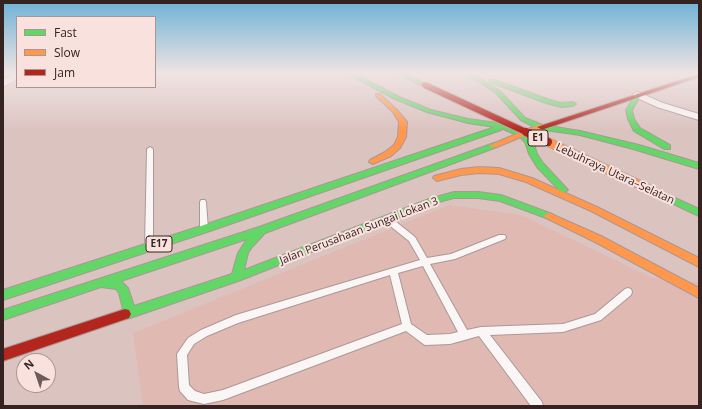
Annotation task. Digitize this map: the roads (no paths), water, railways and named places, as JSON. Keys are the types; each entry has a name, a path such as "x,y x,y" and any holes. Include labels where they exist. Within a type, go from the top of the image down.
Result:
{"main road":[{"path":"333,184 388,154 397,146 402,137 403,122 395,111 376,93"},
{"path":"387,93 429,111 474,122 505,126 522,134 529,141 540,166 551,178 561,188 594,209"},
{"name":"Lebuhraya Utara–Selatan","path":"442,93 699,213"},
{"name":"Lebuhraya Utara–Selatan","path":"461,93 566,140"},
{"path":"499,93 524,119 541,127 580,133 699,165"},
{"path":"524,93 561,105 576,103 552,111"},
{"path":"358,196 541,127 644,93"},
{"path":"638,95 629,110 631,119 636,129 651,139 699,165"},
{"path":"333,184 538,115"},
{"path":"358,196 461,172 499,171 529,180 594,209 699,263"},
{"name":"E17","path":"3,295 204,229 333,184"},
{"name":"Jalan Perusahaan Sungai Lokan 3","path":"3,355 237,277 387,218 432,201 454,195 478,195 501,198 533,209 598,239 699,293"},
{"name":"E17","path":"3,315 262,230 358,196"},
{"path":"237,277 243,253 248,244 262,230"},
{"path":"102,283 119,285 124,291 130,313"}],"street":[{"path":"638,95 660,105 699,117"}],"lane":[{"path":"149,247 150,149"},
{"path":"203,202 204,229"},
{"path":"387,218 412,240 464,334"},
{"path":"407,326 223,395 204,399 192,396 184,387 182,354 192,341 204,333 236,319 392,271 424,262 452,257 502,237"},
{"path":"392,271 407,326 426,340 450,339 464,334 481,331 563,328 598,317 628,292"},
{"path":"481,331 538,406"}]}
